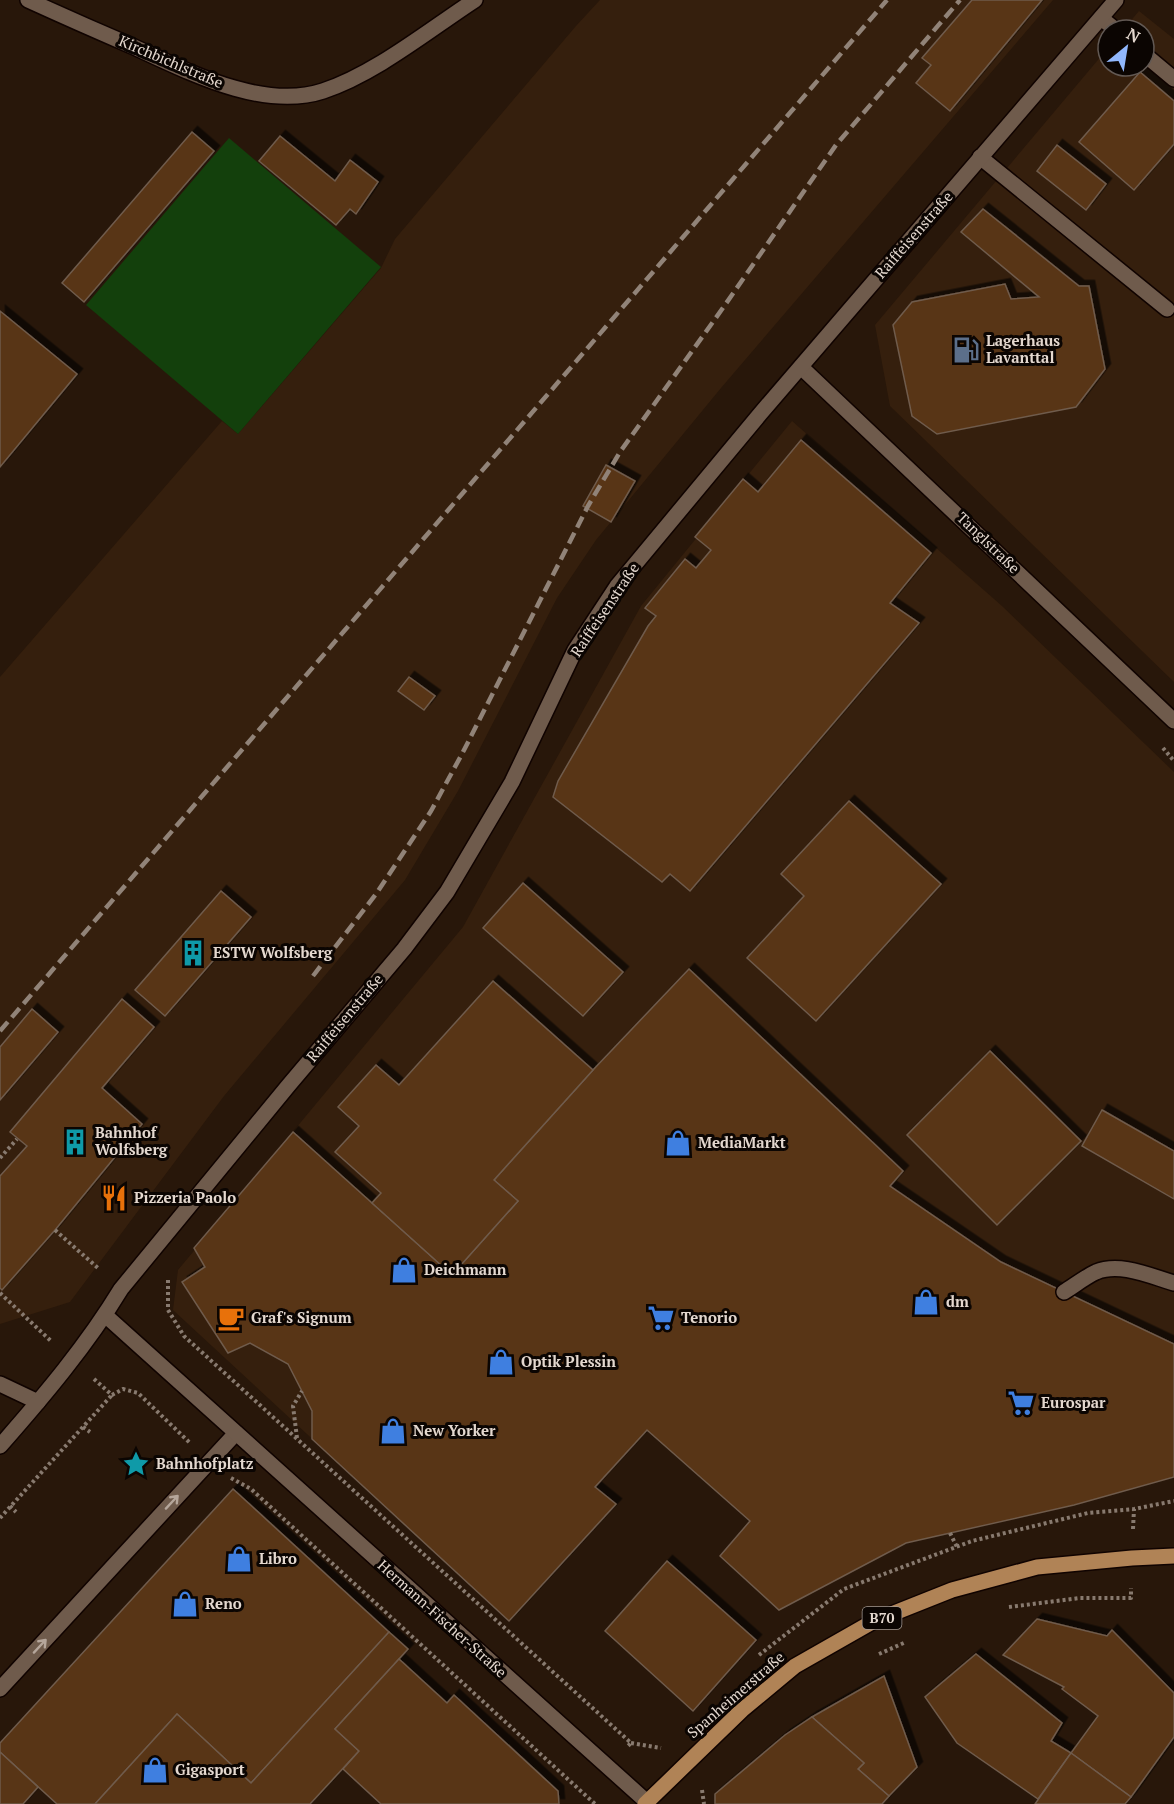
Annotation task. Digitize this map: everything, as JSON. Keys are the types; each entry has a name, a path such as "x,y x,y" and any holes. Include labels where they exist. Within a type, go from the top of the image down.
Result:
{"main road":[{"name":"Spanheimerstraße","path":"647,1803 742,1710 795,1666 874,1621 952,1590 1038,1567 1174,1556"}],"street":[{"name":"Kirchbichlstraße","path":"28,0 208,80 250,92 283,96 322,92 369,70 475,0"},
{"name":"Raiffeisenstraße","path":"1101,18 1116,0"},
{"name":"Raiffeisenstraße","path":"105,1315 121,1289 404,948 447,892 512,782 575,650 617,586 801,367 1096,24"},
{"path":"1156,64 1174,79"},
{"path":"980,158 1167,309"},
{"name":"Tanglstraße","path":"801,367 1174,721"},
{"path":"1064,1292 1095,1273 1108,1269 1121,1269 1174,1282"},
{"path":"0,1446 38,1402 105,1315 236,1433 0,1689"},
{"path":"0,1384 38,1402"},
{"name":"Hermann-Fischer-Straße","path":"236,1433 647,1803"}],"path":[{"path":"0,1158 17,1139"},
{"path":"55,1230 121,1289"},
{"path":"168,1274 168,1310 184,1336 631,1743 584,1794"},
{"path":"0,1293 112,1395"},
{"path":"23,1322 28,1320"},
{"path":"0,1518 112,1395 123,1389 138,1393 209,1461 223,1473 251,1490 595,1804"},
{"path":"83,1427 90,1432"},
{"path":"10,1506 16,1512"},
{"path":"1005,1608 1080,1598 1131,1598 1134,1509"},
{"path":"950,1533 957,1547"},
{"path":"869,1658 913,1639"},
{"path":"702,1790 709,1782"}],"shaded area":[{"name":"Bahnhof Wolfsberg","path":"600,0 1053,0 721,388 596,540 557,598 458,791 405,880 224,1096 70,1302 0,1324 0,677 222,421 238,434 381,268 395,239"},
{"path":"1139,11 1148,18 1133,18"},
{"path":"1156,25 1174,39 1174,682 890,406 875,325 1096,62 1096,78 1156,78"},
{"path":"792,421 1002,606 1174,772 1174,1477 1074,1505 906,1543 779,1610 720,1556 750,1520 646,1430 595,1487 616,1504 509,1621 173,1310 178,1270 463,927 641,606"}],"green space":[{"path":"229,138 381,267 238,434 86,305"}],"building":[{"path":"972,0 1042,0 950,111 916,83 931,65 922,58"},
{"path":"1135,78 1147,78 1174,101 1174,144 1134,190 1079,142"},
{"path":"192,132 214,151 84,302 62,283"},
{"path":"280,136 335,181 350,160 378,182 356,214 350,209 336,225 259,161"},
{"path":"1057,145 1106,184 1086,210 1037,171"},
{"path":"983,209 1079,286 1089,286 1105,369 1076,407 937,434 912,416 893,325 912,302 1005,284 1011,299 1039,297 961,232"},
{"path":"0,311 77,374 0,467"},
{"path":"801,440 931,553 890,603 919,623 690,891 670,874 662,882 553,797 558,781 656,616 645,608 685,559 696,568 711,550 695,537 743,479 758,492"},
{"path":"606,465 635,481 611,522 583,506"},
{"path":"409,677 435,696 424,710 398,691"},
{"path":"849,801 941,884 816,1021 747,958 804,896 781,874"},
{"path":"523,883 623,972 583,1016 483,928"},
{"name":"ESTW Wolfsberg","path":"221,891 251,917 165,1016 135,990"},
{"name":"Tenorio","path":"689,969 903,1171 890,1186 1001,1262 1174,1344 1174,1477 1074,1505 906,1543 779,1610 720,1556 750,1521 647,1430 595,1487 616,1504 509,1621 312,1439 312,1411 288,1364 250,1343 228,1353 182,1282 205,1267 194,1248 293,1132 452,1275 518,1201 494,1180 593,1070"},
{"path":"493,981 593,1070 494,1180 518,1201 452,1275 372,1203 381,1193 335,1152 359,1126 338,1107 376,1065 399,1085"},
{"name":"Bahnhof Wolfsberg","path":"122,999 154,1027 102,1088 142,1124 55,1230 2,1290 0,1288 0,1176 27,1146 10,1132"},
{"path":"32,1009 58,1032 0,1100 0,1047"},
{"path":"990,1051 1081,1141 997,1225 907,1135"},
{"path":"1102,1110 1174,1151 1174,1199 1082,1146"},
{"path":"233,1489 389,1632 251,1783 177,1714 95,1804 57,1804 0,1752 0,1743"},
{"path":"667,1561 756,1640 693,1711 605,1631"},
{"path":"1037,1619 1107,1636 1112,1630 1174,1693 1174,1737 1131,1797 1071,1753 1098,1716 1062,1689 1064,1687 1003,1655"},
{"path":"389,1632 408,1649 335,1729 359,1751 310,1804 95,1804 177,1714 251,1783"},
{"path":"976,1654 1062,1723 1051,1741 1071,1753 1038,1799 957,1743 925,1697"},
{"path":"399,1659 447,1703 454,1695 558,1791 559,1804 381,1804 343,1769 359,1751 335,1729"},
{"path":"884,1676 917,1767 889,1796 858,1769 864,1763 812,1717"},
{"path":"812,1717 864,1763 858,1769 889,1796 882,1804 715,1804 715,1794 785,1735"},
{"path":"0,1752 38,1787 23,1804 0,1804"},
{"path":"1071,1753 1131,1797 1125,1804 1035,1804"}],"railway":[{"path":"0,1031 887,0"},
{"path":"313,976 376,894 431,811 588,506 620,452 836,145 960,0"}],"place":[{"name":"Lagerhaus Lavanttal","path":"966,350"},
{"name":"ESTW Wolfsberg","path":"193,953"},
{"name":"Bahnhof Wolfsberg","path":"75,1142"},
{"name":"MediaMarkt","path":"678,1143"},
{"name":"Pizzeria Paolo","path":"114,1198"},
{"name":"Deichmann","path":"404,1270"},
{"name":"dm","path":"926,1302"},
{"name":"Graf's Signum","path":"231,1318"},
{"name":"Tenorio","path":"661,1318"},
{"name":"Optik Plessin","path":"501,1362"},
{"name":"Eurospar","path":"1021,1403"},
{"name":"New Yorker","path":"393,1431"},
{"name":"Bahnhofplatz","path":"136,1464"},
{"name":"Libro","path":"239,1559"},
{"name":"Reno","path":"185,1604"},
{"name":"Gigasport","path":"155,1770"}]}
